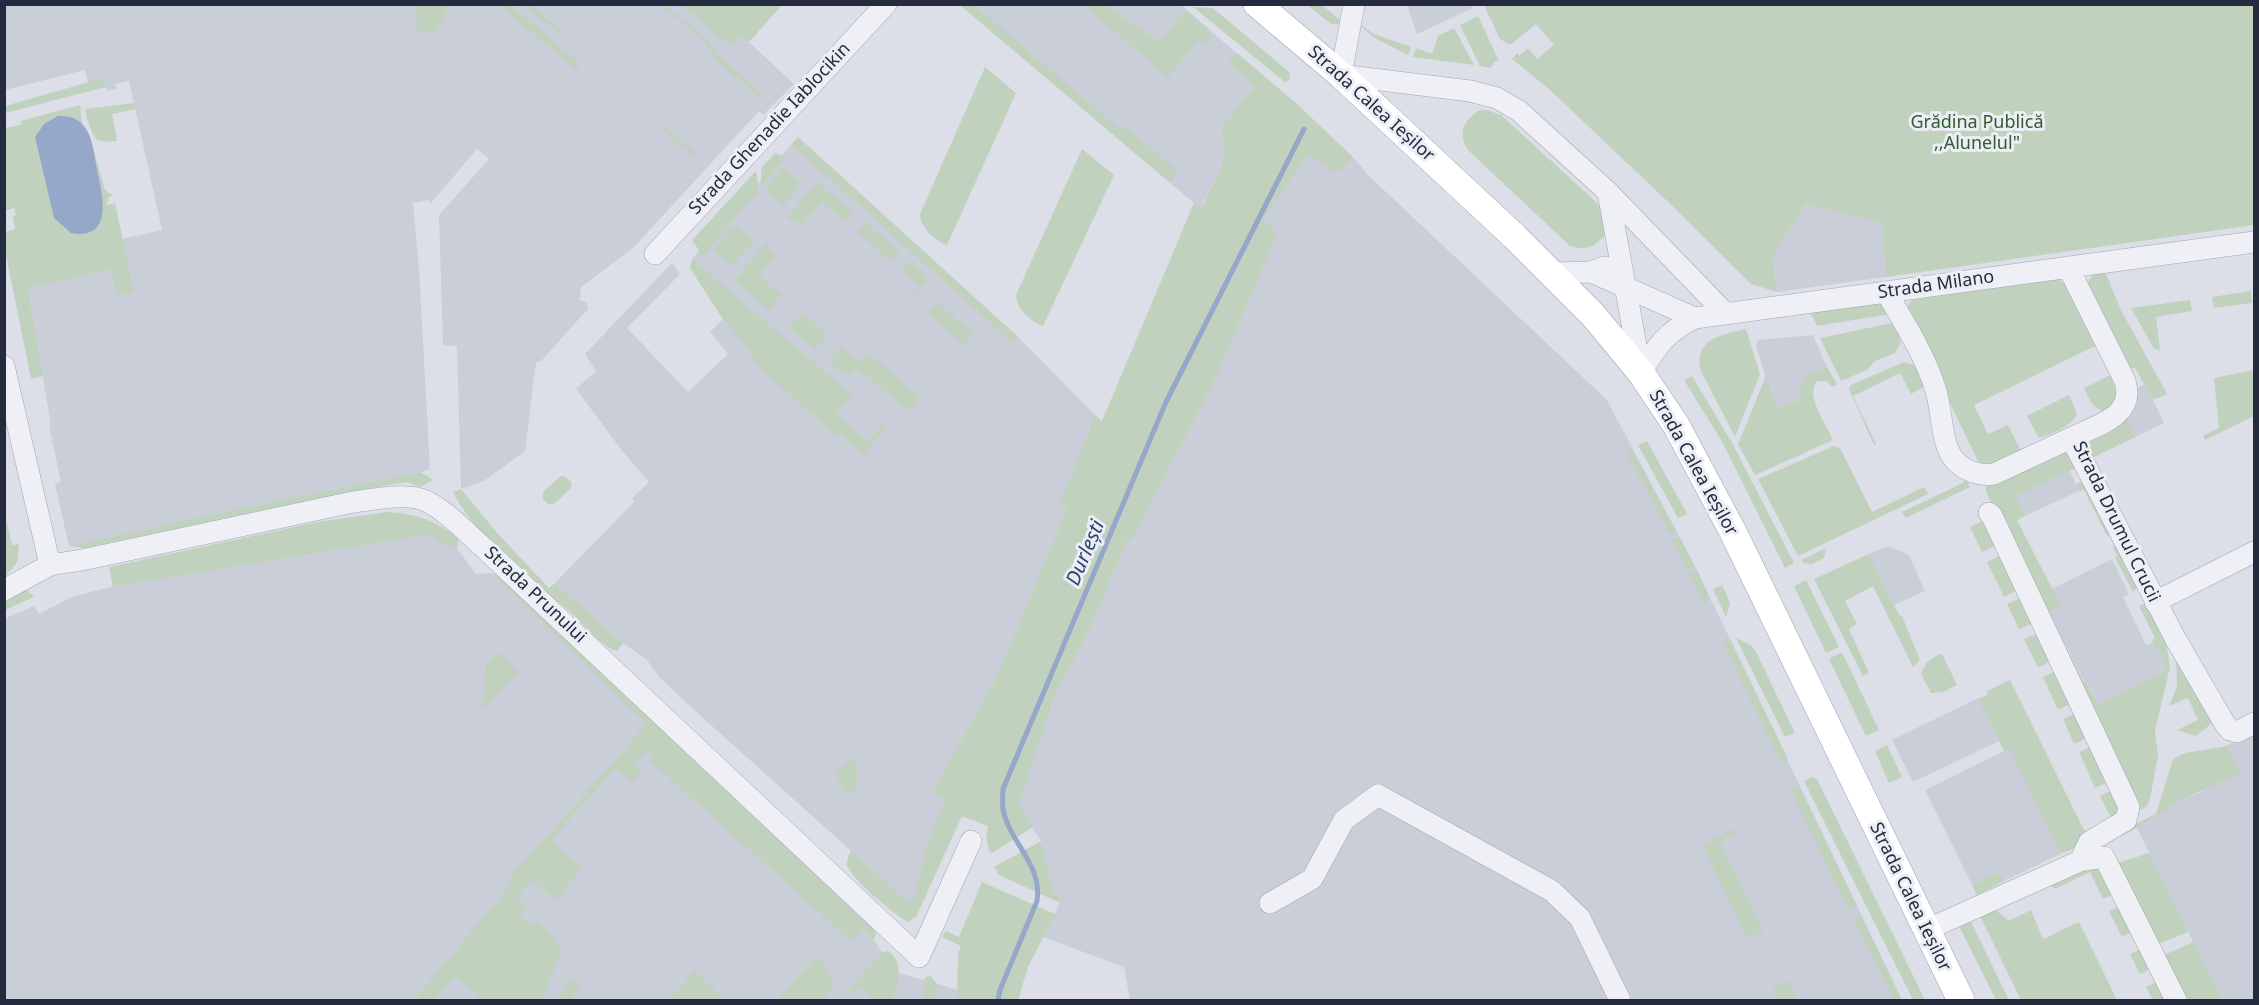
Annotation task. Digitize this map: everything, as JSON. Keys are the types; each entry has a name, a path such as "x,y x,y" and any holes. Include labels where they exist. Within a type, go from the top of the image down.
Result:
{"main road":[{"name":"Strada Calea Ieșilor","path":"1257,4 1341,75 1552,273 1593,315 1641,373 1676,425 1733,532 1961,1000"}],"street":[{"name":"Strada Ghenadie Iablocikin","path":"655,254 886,4"},
{"path":"1354,4 1341,75 1470,91 1497,98 1519,111 1608,192 1726,314"},
{"path":"1608,192 1641,373"},
{"name":"Strada Milano","path":"1641,373 1662,339 1680,325 1695,318 2254,242"},
{"path":"1552,273 1591,272 1608,266 1618,243"},
{"name":"Strada Drumul Crucii","path":"2068,267 2125,381 2128,393 2125,404 2117,415 2071,438 2155,602 2230,730 2237,732 2254,723"},
{"path":"1591,272 1695,318"},
{"path":"1886,292 1908,328 1928,368 1938,399 1948,447 1953,458 1974,473 1984,476 1994,474 2071,438"},
{"path":"4,366 50,565"},
{"name":"Strada Prunului","path":"4,590 50,565 348,503 392,497 425,500 452,519 484,548 919,957 971,841"},
{"path":"1989,513 2129,807 2126,820 2089,842 2080,861"},
{"path":"2155,602 2254,552"},
{"path":"1270,903 1312,879 1344,820 1378,795 1552,891 1580,918 1620,1000"},
{"path":"1926,930 2080,861 2104,857 2176,1000"}],"shaded area":[{"path":"1180,4 1264,77 1222,126 1223,162 1201,207 960,5"},
{"path":"4,5 782,5 749,42 794,84 763,115 759,111 634,247 580,288 579,300 587,302 588,309 541,361 536,362 525,451 484,481 461,489 457,346 443,345 439,215 489,159 477,149 430,204 429,200 413,203 430,469 69,546 55,484 61,482 49,426 51,425 28,289 111,269 134,292 122,239 162,230 129,81 115,84 116,89 107,91 103,78 88,83 85,70 5,90"},
{"path":"1407,5 1471,5 1473,8 1417,34"},
{"path":"798,137 1018,337 1095,415 1059,505 1067,509 996,678 932,792 945,799 914,897 908,902 692,708 660,678 647,660 623,643 555,583 635,501 632,498 649,482 620,448 576,389 596,371 585,354 672,263 680,274 627,328 688,392 728,354 710,332 723,319 690,268 692,259"},
{"path":"1308,154 1341,170 1353,157 1368,175 1607,400 1697,570 1902,1000 1130,1000 1124,967 1043,937 1062,899 1054,894 1041,841 1017,805 1053,701 1093,623 1127,540 1131,541 1213,385 1275,240 1275,229 1263,220"},
{"path":"1806,204 1882,223 1886,277 1777,292 1773,259 1777,248"},
{"path":"1813,335 1827,367 1809,373 1801,399 1775,408 1756,345 1758,340"},
{"path":"2145,384 2164,423 2135,437 2126,416 2132,412 2135,402 2134,390"},
{"path":"2070,471 2079,491 2025,516 2015,496"},
{"path":"432,535 444,545 457,548 476,574 491,573 874,940 896,972 992,1000 5,1000 4,619 34,606 39,614 72,597 106,588"},
{"path":"1888,546 1909,555 1925,591 1894,605 1869,554"},
{"path":"2112,559 2129,594 2123,597 2146,645 2153,642 2167,669 2098,704 2049,613 2061,606 2052,589"},
{"path":"1978,698 1999,741 1913,782 1892,740"},
{"path":"2254,732 2254,1000 2222,1000 2137,828 2187,797 2202,792 2197,760"},
{"path":"2010,748 2060,854 2004,881 1999,871 1972,885 1925,790"}],"green space":[{"path":"416,5 449,5 436,33 417,32"},
{"path":"499,5 510,5 574,58 580,73"},
{"path":"524,5 530,5 560,30 558,33"},
{"path":"661,5 665,5 709,42 719,56 761,94 758,97 716,59 705,42"},
{"path":"681,5 782,5 749,42 742,36 732,47"},
{"path":"960,5 974,5 1120,129 1124,125 1178,171 1169,182"},
{"path":"1083,5 1105,5 1159,41 1186,10 1209,30 1209,38 1204,44 1199,40 1168,77"},
{"path":"1307,5 1322,5 1340,20 1338,24 1331,24"},
{"name":"Grădina Publică ,,Alunelul\"","path":"1484,5 2254,5 2254,225 1886,277 1882,223 1806,204 1777,248 1773,259 1777,292 1751,284 1549,89 1512,59 1517,53 1519,56 1528,48 1537,59 1554,45 1536,24 1510,45 1500,39"},
{"path":"1193,7 1213,8 1289,72 1290,78 1286,83"},
{"path":"1478,16 1499,61 1495,61 1491,68 1480,66 1460,25"},
{"path":"1359,24 1374,34 1411,47 1408,55 1375,38"},
{"path":"1454,28 1474,65 1413,57 1416,48 1432,54 1438,36"},
{"path":"1237,53 1296,103 1353,157 1341,170 1333,171 1308,154 1263,220 1275,229 1275,240 1213,385 1131,541 1127,540 1093,623 1053,701 1018,805 1033,827 992,853 989,852 986,836 988,826 962,816 916,917 908,922 883,904 855,878 847,864 849,855 851,850 908,902 914,897 927,846 945,799 932,792 996,678 1067,509 1059,505 1095,415 1102,421 1194,203 1202,207 1223,162 1222,126 1255,87 1228,63"},
{"path":"985,67 1016,93 947,245 929,233 920,214"},
{"path":"103,78 106,87 5,113 5,106"},
{"path":"134,103 136,109 112,114 117,141 102,141 96,138 85,109"},
{"path":"80,105 82,123 89,134 105,190 113,196 109,197 106,205 115,203 134,292 117,296 111,269 28,289 43,376 31,379 5,250 5,232 15,229 13,216 16,215 14,208 5,211 5,128 21,125 21,121"},
{"path":"1481,110 1501,115 1596,202 1602,209 1606,233 1599,241 1586,248 1570,246 1470,152 1463,140 1464,128 1470,118"},
{"path":"663,124 697,155 695,157 664,130"},
{"path":"798,137 1018,337 1013,343 792,145"},
{"path":"1082,149 1114,175 1043,326 1025,314 1016,295"},
{"path":"775,153 787,157 762,186 761,168"},
{"path":"783,167 802,183 784,205 765,189"},
{"path":"756,171 759,190 703,256 692,240"},
{"path":"818,182 853,213 846,222 822,202 802,225 787,218"},
{"path":"866,223 899,251 891,261 857,232"},
{"path":"734,225 753,242 732,266 713,249"},
{"path":"766,243 776,256 759,276 781,295 768,310 734,281"},
{"path":"692,259 852,395 836,414 868,441 883,424 887,427 863,455 839,433 836,436 755,363 752,352 723,319 690,268"},
{"path":"911,261 926,275 928,280 913,300 911,299 921,287 902,271"},
{"path":"2095,272 2106,274 2121,310 2167,394 2153,400 2135,368 2128,368 2087,283"},
{"path":"2058,278 2069,288 2097,345 1974,405 1988,434 2008,425 2021,451 1994,463 1978,461 1911,322 1908,314 1909,303 1912,300"},
{"path":"2251,291 2252,303 2214,308 2212,297"},
{"path":"2190,300 2192,311 2156,317 2160,350 2154,349 2131,308"},
{"path":"937,302 973,334 964,345 928,313"},
{"path":"1883,303 1890,314 1817,326 1810,312"},
{"path":"802,313 828,335 815,350 789,328"},
{"path":"1892,323 1896,327 1901,342 1895,353 1875,361 1867,370 1841,381 1820,338"},
{"path":"1746,329 1760,374 1735,437 1701,371 1700,360 1701,352 1711,340"},
{"path":"841,347 859,361 867,352 920,397 912,407 905,408 857,368 850,376 845,375 829,361"},
{"path":"1904,362 1914,365 1925,386 1911,394 1900,373 1853,396 1876,444 1874,445 1849,389 1851,385"},
{"path":"1827,367 1837,384 1832,387 1827,381 1817,381 1813,393 1817,409 1832,438 1831,441 1755,475 1738,444 1766,376 1776,408 1801,399 1797,392 1809,373"},
{"path":"2254,370 2254,416 2205,440 2203,436 2219,428 2214,378"},
{"path":"2111,375 2118,399 2106,411 2098,409 2084,388"},
{"path":"1692,376 1731,441 1794,563 1785,568 1723,443 1684,380"},
{"path":"2069,395 2077,414 2074,419 2061,429 2039,438 2027,416"},
{"path":"2126,416 2135,437 2090,459 2085,443 2087,438"},
{"path":"1647,441 1687,514 1678,518 1638,445"},
{"path":"1834,446 1840,448 1872,512 1924,487 1928,494 1798,556 1758,479"},
{"path":"1631,448 1676,531 1670,534 1628,456"},
{"path":"2064,449 2076,468 2016,496 2025,516 2017,520 2061,606 2049,613 2084,683 2086,682 2098,704 2167,669 2152,640 2155,638 2139,606 2146,603 2166,641 2170,667 2155,731 2158,756 2150,799 2147,806 2141,810 2136,800 2133,802 1986,492 1986,487"},
{"path":"421,472 433,480 420,487 407,482 343,493 85,548 69,546 241,508"},
{"path":"561,476 566,477 572,483 571,488 553,505 548,504 542,498 544,491"},
{"path":"1967,481 1970,487 1906,518 1902,512"},
{"path":"2084,481 2109,534 2107,536 2084,490 2079,491 2076,484"},
{"path":"461,489 498,534 549,588 555,583 623,643 617,651 599,640 568,610 525,577 502,554 459,503 453,492"},
{"path":"4,508 12,545 19,544 17,562 5,577"},
{"path":"387,512 408,514 433,522 459,538 457,548 444,545 431,535 113,587 109,567 317,522"},
{"path":"1987,519 1999,544 1982,552 1970,527"},
{"path":"1680,537 1694,566 1687,570 1672,540"},
{"path":"2118,547 2137,587 2133,592 2115,558 2117,556 2113,548"},
{"path":"1826,548 1824,558 1812,564 1803,563 1802,560"},
{"path":"1869,554 1899,615 1902,616 1920,660 1913,667 1873,586 1845,601 1857,624 1849,629 1869,673 1863,676 1814,579"},
{"path":"2004,554 2020,589 2004,597 1987,562"},
{"path":"1697,570 1709,598 1704,605 1689,574"},
{"path":"491,573 504,577 869,922 876,933 874,940 862,928 850,940 650,761 653,757 646,751 634,764 642,771 632,783 616,768 551,840 582,868 555,900 532,880 517,897 527,906 519,915 531,926 536,921 555,938 561,954 541,1000 483,1000 455,977 434,1000 414,1000 511,884 508,881 512,875 646,723"},
{"path":"1806,580 1839,647 1826,653 1794,586"},
{"path":"1722,585 1730,603 1726,617 1713,589"},
{"path":"25,588 34,597 5,610 5,598"},
{"path":"2023,597 2036,622 2019,629 2007,604"},
{"path":"2041,632 2054,659 2038,668 2024,639"},
{"path":"1736,638 1751,645 1756,652 1795,733 1785,737"},
{"path":"1730,639 1788,759 1781,763 1723,643"},
{"path":"497,652 518,672 483,710 486,665"},
{"path":"1842,652 1879,730 1866,736 1829,659"},
{"path":"1942,654 1957,685 1943,692 1931,693 1921,674 1926,663"},
{"path":"2176,658 2212,719 2210,725 2195,736 2177,730 2198,720 2188,698 2169,706 2177,686"},
{"path":"2058,670 2074,702 2058,710 2043,677"},
{"path":"2010,680 2085,832 2082,845 2060,854 2010,749 2004,751 1978,699 1988,694 1987,691"},
{"path":"2080,711 2091,736 2074,744 2063,719"},
{"path":"1887,745 1902,777 1889,783 1875,751"},
{"path":"2096,745 2112,780 2095,788 2079,752"},
{"path":"2227,746 2241,773 2187,797 2137,828 2094,849 2092,845 2156,814 2173,759 2185,753"},
{"path":"853,757 857,763 857,786 848,796 843,791 836,774"},
{"path":"1812,777 1817,779 1925,1000 1913,1000 1804,781"},
{"path":"1798,784 1857,906 1848,910 1793,795 1791,788"},
{"path":"2116,788 2124,807 2112,820 2100,796"},
{"path":"1734,829 1736,834 1720,842 1764,931 1748,938 1702,845"},
{"path":"1041,841 1054,894 1062,899 1060,903 999,875 994,867"},
{"path":"2149,853 2188,932 2156,945 2115,864"},
{"path":"2100,864 2115,894 2103,899 2090,872 2055,889 2047,882"},
{"path":"1999,871 2004,881 1977,895 1972,885"},
{"path":"982,882 1055,914 1028,967 1018,1000 957,1000 958,954 961,946 942,937 946,931 959,937"},
{"path":"1990,905 2009,921 2031,910 2043,939 2079,922 2117,1000 2021,1000 1978,912"},
{"path":"2121,906 2133,931 2122,937 2109,911"},
{"path":"1861,916 1902,1000 1893,1000 1854,920"},
{"path":"1969,918 2009,1000 1996,1000 1958,924"},
{"path":"2193,942 2222,1000 2182,1000 2160,957"},
{"path":"2143,948 2152,968 2140,974 2130,954"},
{"path":"888,951 894,956 899,968 893,1000 874,1000 859,988 853,994 848,990 883,952"},
{"path":"817,956 829,973 832,983 823,1000 777,1000"},
{"path":"695,971 721,996 717,1000 669,1000"},
{"path":"931,976 937,984 937,1000 923,1000 925,977"},
{"path":"575,981 581,984 571,996 576,1000 558,1000 568,982"},
{"path":"1788,981 1798,1000 1779,1000 1773,988"},
{"path":"2158,981 2167,1000 2153,1000 2146,987"}],"water":[{"path":"58,116 78,120 86,129 93,146 103,202 102,213 100,223 94,230 85,234 71,233 54,218 35,137 44,124"}],"waterway":[{"name":"Durlești","path":"998,1000 1000,990 1037,901 1038,888 1030,865 1006,821 1003,789 1166,402 1304,129"}]}
